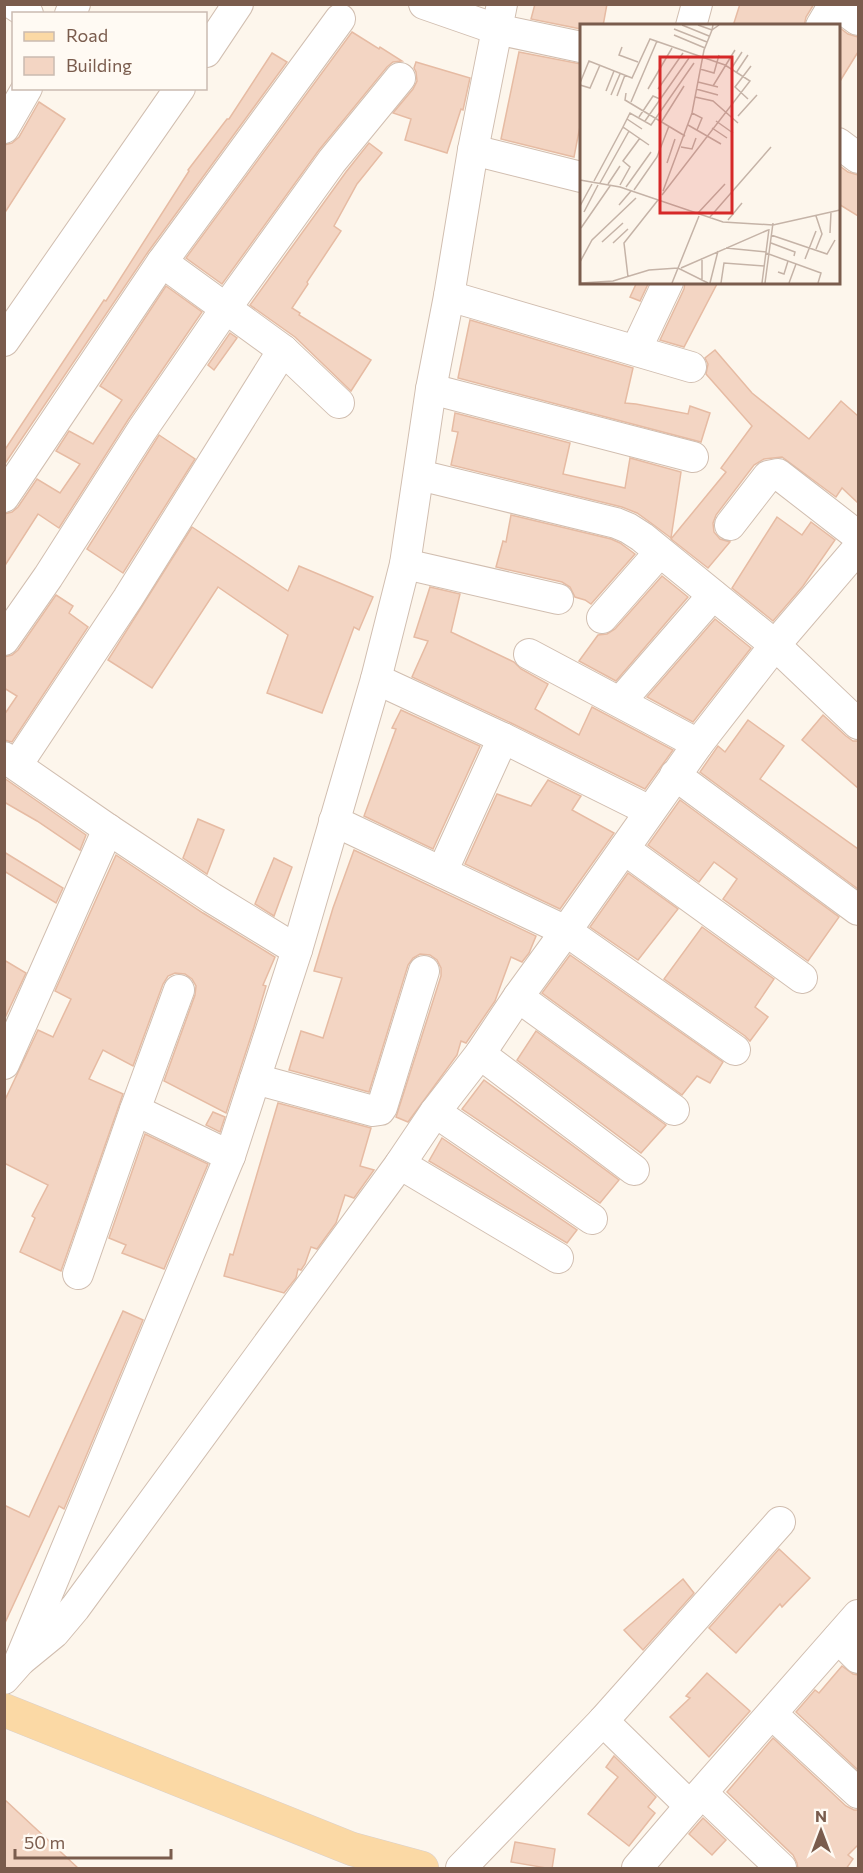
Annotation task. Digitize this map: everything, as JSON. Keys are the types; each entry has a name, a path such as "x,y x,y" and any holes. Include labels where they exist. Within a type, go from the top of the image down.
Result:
{"main road":[{"path":"4,1710 352,1849 422,1869"},
{"path":"4,1733 286,1847 352,1869"}],"street":[{"path":"207,50 238,4"},
{"path":"424,4 499,17 580,47"},
{"path":"692,24 697,4"},
{"path":"822,24 835,4 858,20"},
{"path":"12,1671 230,1156 297,950 376,679 405,564 431,389 499,17"},
{"path":"4,497 162,262 340,19"},
{"path":"4,640 48,577 142,430 226,308 332,161 400,78"},
{"path":"4,341 179,90"},
{"path":"4,128 17,95"},
{"path":"473,150 580,177"},
{"path":"162,262 283,350 339,403"},
{"path":"636,350 667,284"},
{"path":"449,296 691,367"},
{"path":"283,350 128,598 11,761 212,898 297,950"},
{"path":"431,389 693,457"},
{"path":"12,1671 54,1633 75,1608 400,1164 435,1112 480,1054 675,775 776,645 857,551 778,474 768,476 730,525"},
{"path":"419,475 616,523 635,532 776,645 858,724"},
{"path":"602,618 659,553"},
{"path":"405,564 558,599"},
{"path":"620,702 713,595"},
{"path":"530,654 698,744"},
{"path":"376,679 503,738 650,811"},
{"path":"442,872 503,738"},
{"path":"675,775 858,910"},
{"path":"334,821 566,931 735,1050"},
{"path":"4,1064 108,829"},
{"path":"624,849 802,978"},
{"path":"255,1079 373,1111 380,1110 424,971"},
{"path":"78,1274 179,990"},
{"path":"518,997 674,1110"},
{"path":"480,1054 634,1170"},
{"path":"135,1110 230,1156"},
{"path":"435,1112 592,1219"},
{"path":"400,1164 558,1258"},
{"path":"461,1869 603,1721 780,1522"},
{"path":"637,1869 772,1714 848,1648 858,1616"},
{"path":"772,1714 858,1793"},
{"path":"603,1721 781,1869"}],"building":[{"path":"535,4 607,4 603,24 580,24 580,29 531,19"},
{"path":"740,4 814,4 804,24 734,24"},
{"path":"839,29 858,37 858,52 839,83"},
{"path":"352,32 402,61 393,62 387,67 319,150 222,284 186,258"},
{"path":"519,52 580,64 580,126 574,157 501,139"},
{"path":"272,53 287,62 148,252 4,465 4,451 104,300 106,301 188,170 229,119"},
{"path":"416,62 470,78 463,110 461,109 447,153 405,140 411,119 393,113 417,81 414,68"},
{"path":"39,102 65,119 4,214 4,145 12,143 19,137"},
{"path":"369,143 382,153 357,184 334,226 341,231 292,308 300,313 299,315 371,360 351,391 295,337 250,305"},
{"path":"839,165 848,172 858,175 858,216 839,204"},
{"path":"636,284 648,284 640,301 630,297"},
{"path":"685,284 717,284 684,347 660,340"},
{"path":"166,286 202,312 128,420 59,528 38,514 4,567 4,514 18,507 37,479 60,493 80,464 56,451 69,431 93,444 122,400 100,386"},
{"path":"470,320 633,368 625,403 688,414 690,406 710,413 701,442 458,378"},
{"path":"230,333 237,338 214,370 208,365"},
{"path":"715,350 752,393 809,439 841,401 858,416 858,503 842,488 836,497 782,457 764,459 754,465 716,515 713,523 714,532 720,539 730,542 708,568 671,539 726,472 721,468 752,426 706,374 708,364 705,358"},
{"path":"455,413 570,443 563,474 625,488 630,458 681,472 671,538 637,513 622,507 451,465 458,432 452,431"},
{"path":"159,435 195,459 123,573 87,549"},
{"path":"511,515 611,539 635,554 591,604 575,597 570,587 562,582 496,567 503,541 506,542"},
{"path":"777,517 802,535 811,522 835,540 803,586 773,621 732,588"},
{"path":"192,527 288,591 299,566 373,597 359,630 354,627 322,713 267,693 288,635 218,587 152,688 108,660"},
{"path":"662,576 688,597 616,681 579,661 598,635 607,634 615,629"},
{"path":"430,587 460,594 451,632 514,662 521,669 548,684 535,709 579,735 592,707 673,750 645,789 412,677 428,641 414,637"},
{"path":"56,595 73,606 69,613 88,627 12,742 4,740 4,715 17,696 4,688 4,657 18,650"},
{"path":"715,619 751,648 693,722 647,697"},
{"path":"401,710 480,746 433,849 364,816 396,729 392,728"},
{"path":"823,715 846,736 853,741 858,741 858,788 802,740"},
{"path":"748,720 784,746 760,779 858,849 858,889 700,772 718,746 725,752"},
{"path":"4,778 86,835 80,850 4,802"},
{"path":"548,780 581,796 572,810 614,833 560,909 465,864 497,794 531,806"},
{"path":"680,800 839,917 808,961 723,899 737,879 714,862 699,882 648,845"},
{"path":"198,819 224,830 207,874 183,858"},
{"path":"354,850 536,936 529,953 522,962 511,957 495,1001 466,1043 461,1041 457,1055 408,1122 396,1117 441,976 441,968 437,960 430,955 420,954 408,965 369,1092 289,1070 301,1031 323,1038 342,978 314,971"},
{"path":"4,852 63,888 56,903 4,871"},
{"path":"116,855 203,913 275,957 263,985 266,986 226,1113 164,1081 195,995 196,986 185,974 175,973 168,976 163,984 133,1066 103,1050 89,1079 123,1094 61,1271 20,1252 35,1218 32,1216 48,1185 4,1163 4,1102 38,1030 53,1037 71,999 55,991"},
{"path":"274,858 292,867 274,916 255,904"},
{"path":"628,873 678,909 638,960 590,927"},
{"path":"702,927 774,979 755,1007 768,1017 750,1041 664,979"},
{"path":"570,955 723,1062 710,1083 697,1076 682,1095 542,993"},
{"path":"4,960 26,973 4,1020"},
{"path":"536,1031 666,1125 641,1153 517,1060"},
{"path":"484,1080 619,1180 600,1203 462,1109"},
{"path":"278,1103 371,1128 360,1166 374,1170 354,1198 345,1195 336,1223 317,1249 311,1247 305,1264 301,1270 298,1269 296,1278 284,1293 224,1276 230,1254 233,1255"},
{"path":"213,1112 225,1117 220,1132 206,1125"},
{"path":"145,1134 208,1164 164,1269 122,1253 126,1245 109,1238"},
{"path":"442,1138 577,1230 567,1243 429,1161"},
{"path":"123,1311 143,1320 64,1509 59,1506 4,1625 4,1505 29,1517"},
{"path":"779,1549 810,1578 782,1607 780,1604 736,1653 709,1628"},
{"path":"683,1579 694,1593 643,1650 624,1630"},
{"path":"842,1666 858,1675 858,1770 796,1712 815,1690 819,1693"},
{"path":"707,1673 750,1711 709,1757 670,1717 690,1698 686,1696"},
{"path":"773,1738 846,1806 858,1810 858,1845 848,1855 853,1859 846,1869 798,1869 793,1855 727,1792"},
{"path":"614,1756 656,1797 648,1807 655,1813 629,1846 588,1814 618,1777 606,1767"},
{"path":"4,1799 79,1869 4,1869"},
{"path":"703,1818 726,1840 712,1855 689,1834"},
{"path":"515,1842 555,1849 552,1869 511,1862"}]}
